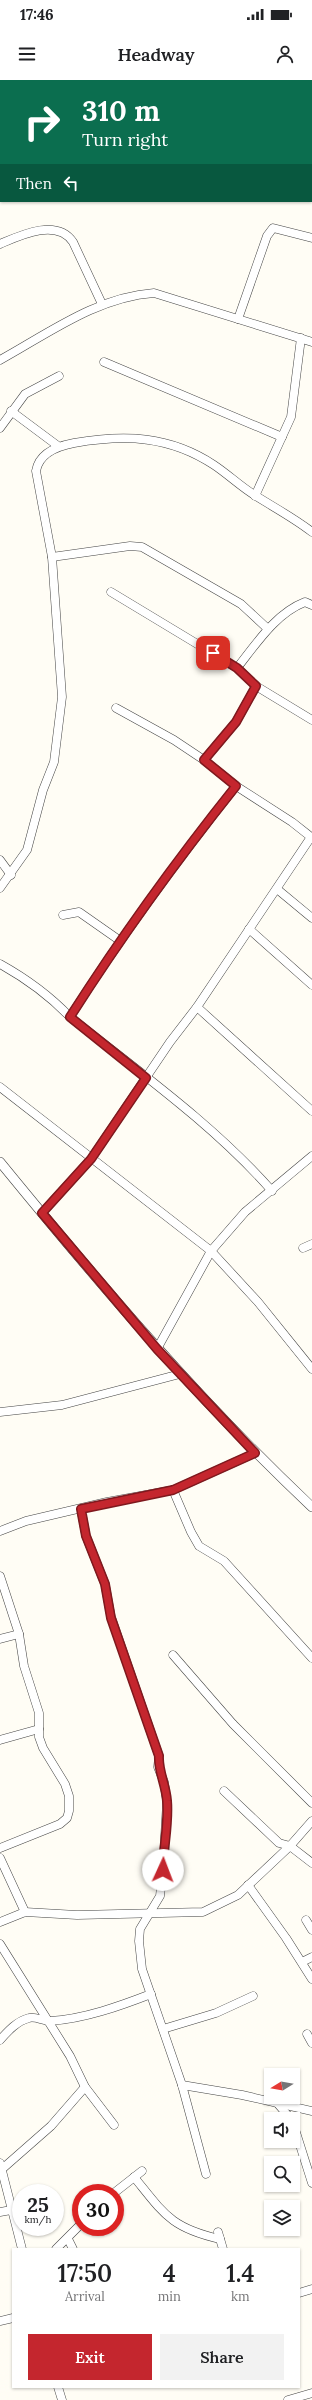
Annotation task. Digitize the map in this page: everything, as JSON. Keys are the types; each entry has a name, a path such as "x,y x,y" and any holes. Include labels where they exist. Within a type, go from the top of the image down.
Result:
{"street":[{"path":"238,319 267,236 273,228 312,238"},
{"path":"0,244 40,231 61,230 68,234 102,304"},
{"path":"0,360 102,304 127,296 154,293 312,342"},
{"path":"255,496 282,437 294,404 293,388 300,338"},
{"path":"104,362 282,437"},
{"path":"0,428 11,411 31,390 59,376"},
{"path":"11,411 58,446"},
{"path":"0,888 11,875 27,850 43,790 54,762 62,697 52,557 36,471 39,462 48,452 58,446 94,440 138,438 167,442 214,464 255,496 290,515 312,532"},
{"path":"52,557 130,546 142,547 241,604 268,629"},
{"path":"111,592 237,668 256,686 312,720"},
{"path":"237,668 268,629 298,605 305,602 312,605"},
{"path":"204,760 236,722 256,686"},
{"path":"42,1213 91,1159 312,838 292,822 236,786 204,760 174,740 116,708"},
{"path":"70,1017 119,940 179,857 236,786"},
{"path":"0,860 11,875"},
{"path":"277,889 312,918"},
{"path":"63,915 79,912 85,914 119,940"},
{"path":"249,930 312,985"},
{"path":"0,964 24,977 47,994 70,1017 224,1142 249,1165 272,1191"},
{"path":"197,1007 312,1111"},
{"path":"0,1087 211,1251 258,1302 312,1369"},
{"path":"157,1349 211,1251 245,1212 272,1191 312,1156"},
{"path":"0,1162 157,1349 255,1453 312,1507"},
{"path":"303,1248 312,1244"},
{"path":"0,1412 62,1405 180,1374"},
{"path":"0,1531 26,1521 173,1490 255,1453"},
{"path":"173,1490 191,1532 199,1546 224,1561 312,1658"},
{"path":"81,1509 86,1536 105,1584 111,1618 159,1756 158,1767 164,1782 167,1802 160,1896 140,1929 139,1941 142,1970 182,2085 206,2174"},
{"path":"0,1576 19,1634 24,1666 39,1713 39,1729 43,1748 65,1784 69,1796 69,1811 67,1818 60,1824 0,1848"},
{"path":"0,1639 19,1634"},
{"path":"173,1655 233,1724 312,1803"},
{"path":"0,1740 39,1729"},
{"path":"224,1791 279,1843 290,1846 312,1863"},
{"path":"0,1922 25,1912 77,1915 203,1912 238,1895 290,1846 312,1821"},
{"path":"0,1858 25,1912"},
{"path":"248,1885 302,1962 312,1979"},
{"path":"306,1920 312,1930"},
{"path":"0,1944 70,2056 85,2088 114,2125"},
{"path":"302,1962 312,1957"},
{"path":"0,2040 11,2027 30,2017 49,2021 113,2007 151,1994"},
{"path":"163,2029 216,2012 253,1996"},
{"path":"307,2034 312,2043"},
{"path":"182,2085 242,2095 264,2100"},
{"path":"22,2248 1,2166 51,2126 85,2088"},
{"path":"278,2104 312,2111"},
{"path":"278,2104 285,2112"},
{"path":"300,2145 312,2183"},
{"path":"124,2185 142,2171"},
{"path":"134,2177 169,2219 195,2234 219,2236 223,2248"},
{"path":"0,2212 11,2210"},
{"path":"57,2248 72,2234"},
{"path":"68,2239 72,2248"},
{"path":"300,2293 312,2289"},
{"path":"0,2321 12,2318"},
{"path":"58,2388 62,2400"},
{"path":"288,2400 312,2394"}],"route":[{"path":"163,1870 167,1802 164,1782 158,1767 159,1756 143,1715 111,1618 105,1584 86,1536 81,1509 107,1502 173,1490 255,1453 157,1349 42,1213 91,1159 146,1078 70,1017 119,940 179,857 236,786 204,760 236,722 256,686 237,668 213,653"}]}
